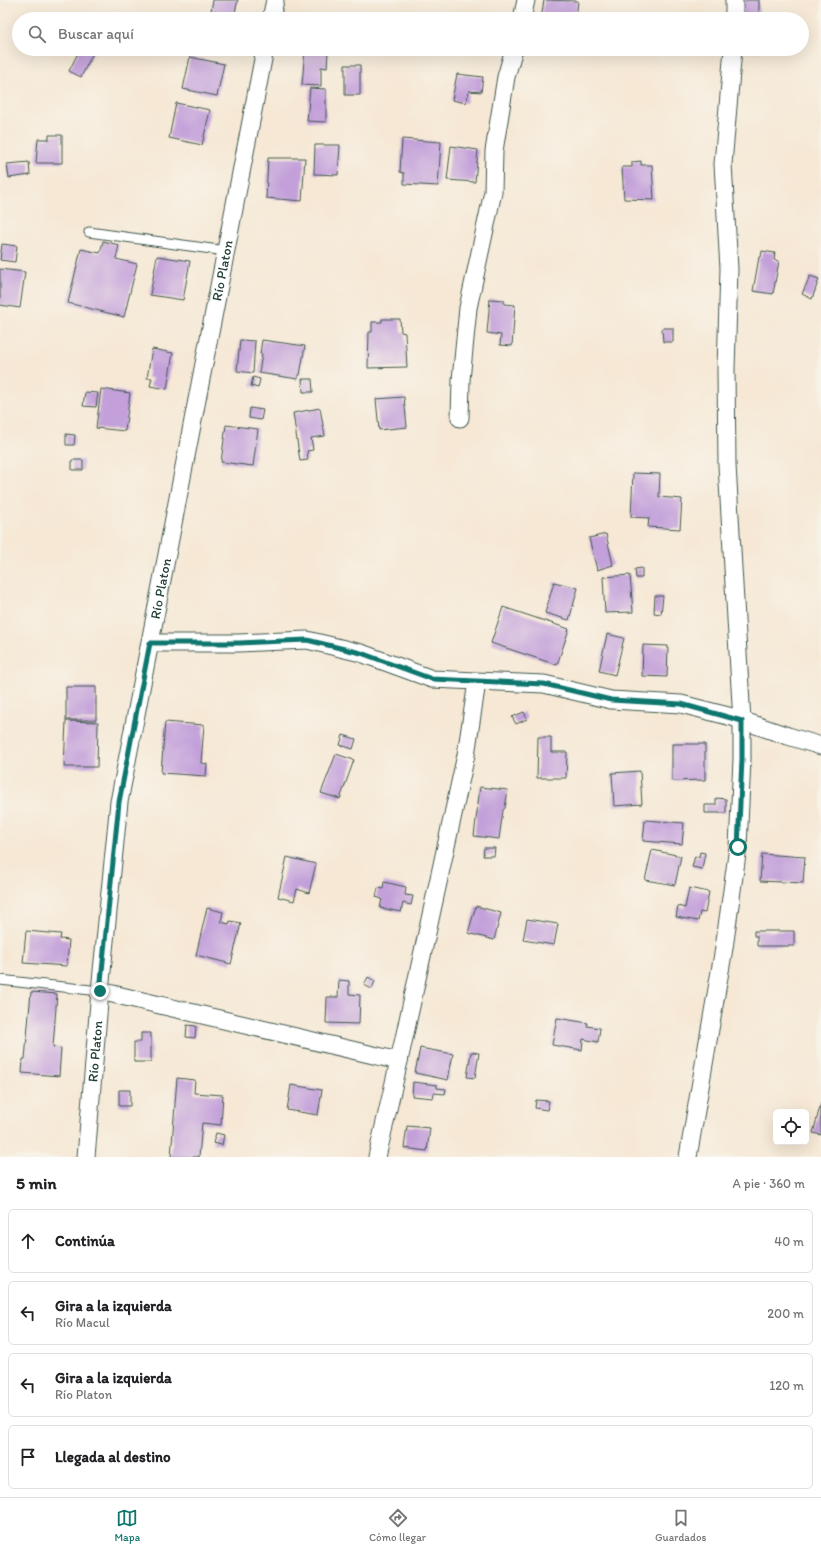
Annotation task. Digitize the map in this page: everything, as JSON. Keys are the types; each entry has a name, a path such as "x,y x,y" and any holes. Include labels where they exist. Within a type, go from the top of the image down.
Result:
{"street":[{"path":"273,12 276,0"},
{"path":"523,12 526,0"},
{"path":"734,0 734,12"},
{"name":"Río Platon","path":"86,1157 100,991 119,802 264,56"},
{"path":"460,418 460,380 468,308 493,192 494,151 506,77 512,56"},
{"path":"688,1157 724,948 738,847 742,759 742,721 727,465 726,369 729,269 723,164 732,56"},
{"path":"150,643 239,643 307,640 361,653 432,679 544,684 611,700 681,704 742,721 821,746"},
{"path":"377,1157 466,755 476,682"},
{"path":"100,991 399,1061"}],"lane":[{"path":"89,232 226,252"},
{"path":"0,980 100,991"}],"building":[{"path":"213,0 238,0 235,12 211,11"},
{"path":"544,0 578,1 577,12 542,12"},
{"path":"740,0 759,0 759,12 741,12"},
{"path":"76,56 92,56 81,77 69,71"},
{"path":"304,56 328,56 327,68 321,67 321,86 302,85"},
{"path":"190,57 224,64 217,96 183,89"},
{"path":"345,65 360,65 360,95 345,95"},
{"path":"457,74 483,77 481,92 469,91 466,103 452,100"},
{"path":"310,88 326,89 326,122 307,121"},
{"path":"176,103 210,110 202,145 169,138"},
{"path":"49,135 62,135 62,163 36,163 38,139 49,139"},
{"path":"402,139 441,142 438,186 404,184 404,173 400,172"},
{"path":"315,145 340,145 338,175 314,174"},
{"path":"451,146 478,150 475,182 447,180"},
{"path":"268,158 305,158 302,201 266,198"},
{"path":"641,161 641,165 652,165 654,200 624,199 622,167 632,167 632,162"},
{"path":"29,162 30,175 9,178 7,164"},
{"path":"103,241 119,245 116,259 137,264 124,317 68,303 81,249 100,253"},
{"path":"2,244 17,246 15,262 0,260"},
{"path":"762,251 775,253 774,260 779,261 773,294 753,291 759,257 761,257"},
{"path":"157,256 190,261 183,300 150,295"},
{"path":"0,269 25,272 20,308 0,305"},
{"path":"810,276 819,279 812,299 802,294"},
{"path":"490,299 504,300 504,304 515,305 512,346 500,345 501,335 487,333"},
{"path":"382,319 400,319 401,332 405,333 407,367 368,368 369,332 372,332 372,322 382,322"},
{"path":"662,328 673,328 673,342 663,342"},
{"path":"240,340 255,341 253,373 237,371"},
{"path":"262,340 305,346 298,379 259,373 262,354 260,354"},
{"path":"152,349 173,353 167,389 150,386 152,378 147,378"},
{"path":"253,377 260,379 258,388 251,386"},
{"path":"302,379 312,379 313,392 303,392"},
{"path":"101,389 130,393 125,431 96,428"},
{"path":"85,392 98,393 96,407 83,406"},
{"path":"404,397 407,427 379,430 376,399"},
{"path":"250,408 263,410 261,420 249,418"},
{"path":"320,408 325,436 311,438 313,450 307,451 308,460 300,461 293,413"},
{"path":"226,425 258,429 253,466 221,462"},
{"path":"66,434 75,435 74,445 66,445"},
{"path":"72,460 83,460 83,470 72,470"},
{"path":"633,473 660,474 659,497 682,499 680,529 648,527 649,518 631,517"},
{"path":"606,534 613,565 597,570 589,538"},
{"path":"642,568 642,578 636,578 635,569"},
{"path":"630,575 633,612 605,613 603,577"},
{"path":"554,582 578,588 569,620 545,613"},
{"path":"655,596 663,596 661,614 654,613"},
{"path":"503,607 569,629 557,665 491,643"},
{"path":"607,634 624,638 615,675 599,671"},
{"path":"643,645 668,646 667,677 642,676"},
{"path":"66,687 96,687 96,720 66,720"},
{"path":"524,712 527,719 516,724 512,717"},
{"path":"66,721 98,722 97,767 64,767"},
{"path":"165,722 204,725 201,763 207,764 206,776 161,773"},
{"path":"343,735 356,739 353,749 340,745"},
{"path":"538,737 551,737 551,752 567,752 566,778 537,778"},
{"path":"672,744 705,744 705,780 672,781"},
{"path":"336,754 354,760 340,799 321,793"},
{"path":"640,771 642,804 614,806 612,773"},
{"path":"480,787 508,790 505,808 503,810 499,839 474,836"},
{"path":"716,798 726,799 726,813 705,813 705,805 716,805"},
{"path":"645,820 684,823 682,844 643,841"},
{"path":"484,848 495,848 494,856 483,856"},
{"path":"652,850 681,856 675,885 645,880"},
{"path":"700,852 705,853 702,869 692,867 695,856 699,857"},
{"path":"762,854 805,857 803,883 760,881"},
{"path":"287,857 316,864 309,893 297,889 294,901 278,897"},
{"path":"384,882 406,887 405,895 413,896 411,905 403,903 401,912 380,908 382,899 376,897 378,888 383,889"},
{"path":"689,888 709,892 705,913 700,912 698,921 676,917 678,906 685,908"},
{"path":"476,906 501,913 494,940 468,933"},
{"path":"207,908 223,912 221,922 229,924 230,921 241,923 231,964 196,955"},
{"path":"527,919 558,924 554,945 523,940"},
{"path":"26,931 61,934 60,939 69,940 67,966 23,963"},
{"path":"754,931 794,931 794,946 757,946 757,936 754,936"},
{"path":"368,977 375,981 372,989 364,985"},
{"path":"339,980 349,981 349,994 360,995 359,1024 326,1023 327,997 338,997"},
{"path":"31,992 57,994 53,1047 61,1048 59,1076 22,1073 23,1059 25,1059"},
{"path":"557,1018 588,1023 587,1026 600,1028 598,1042 583,1039 582,1050 552,1045"},
{"path":"187,1025 196,1026 195,1038 186,1037"},
{"path":"141,1033 151,1033 151,1062 134,1062 134,1042 141,1042"},
{"path":"420,1048 453,1054 448,1080 415,1073"},
{"path":"471,1052 479,1053 475,1078 467,1077"},
{"path":"177,1078 195,1080 194,1093 223,1095 221,1125 202,1123 199,1157 171,1157"},
{"path":"413,1082 437,1085 437,1088 446,1089 445,1094 434,1093 433,1098 412,1096"},
{"path":"291,1085 322,1090 318,1115 287,1110"},
{"path":"119,1090 130,1090 130,1106 119,1106"},
{"path":"536,1100 549,1101 547,1110 535,1108"},
{"path":"821,1103 821,1135 813,1133"},
{"path":"407,1126 430,1128 427,1151 404,1148"},
{"path":"216,1133 224,1135 222,1145 213,1143"}],"route":[{"path":"100,991 119,802 150,643 239,643 307,640 361,653 432,679 544,684 611,700 681,704 732,717 742,721 742,759 738,847"}]}
